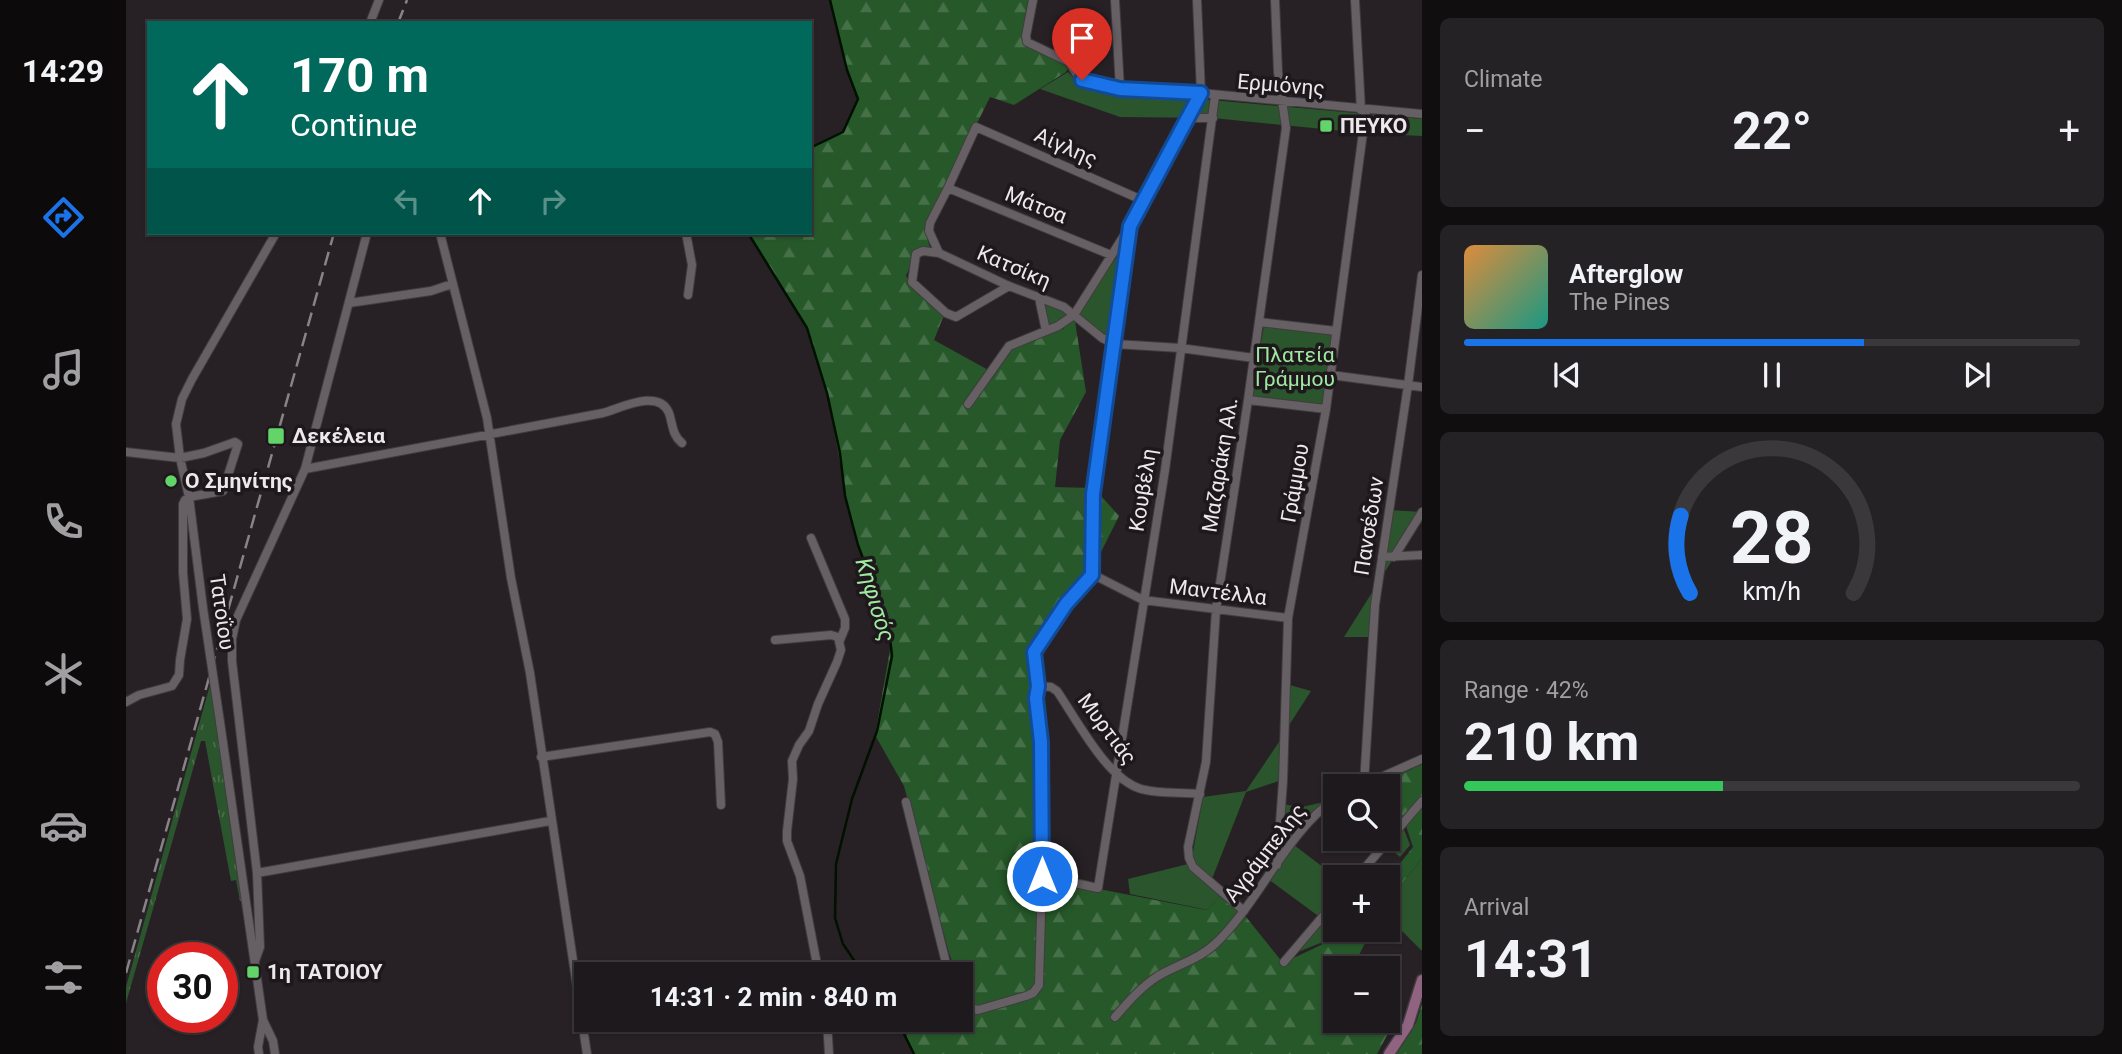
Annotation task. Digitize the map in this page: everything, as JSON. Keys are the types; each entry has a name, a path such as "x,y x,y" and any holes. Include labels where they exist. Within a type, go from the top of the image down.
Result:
{"main road":[{"path":"1389,1054 1408,1025 1422,980"}],"street":[{"path":"371,21 379,0"},
{"name":"Ερμιόνης","path":"1033,0 1026,36 1028,44 1069,62 1085,82 1120,89 1201,93 1422,114"},
{"path":"1115,0 1120,89"},
{"path":"968,404 1009,346 1046,331 1074,315 1130,226 1201,93 1197,0"},
{"name":"Μαζαράκη Αλ.","path":"1244,911 1197,871 1190,862 1188,847 1206,762 1216,610 1284,140 1275,0"},
{"name":"Γράμμου","path":"1277,865 1283,780 1288,618 1326,409 1364,110 1355,0"},
{"name":"Κουβέλη","path":"1042,876 1098,888 1165,470 1214,96"},
{"path":"1188,118 1213,118"},
{"name":"Αίγλης","path":"948,188 976,127 1142,200"},
{"path":"939,253 928,228 948,188"},
{"name":"Μάτσα","path":"948,188 1111,255"},
{"path":"973,1009 978,1010 1026,996 1039,985 1042,876 1041,742 1036,698 1038,686 1035,648 1066,604 1092,575 1093,494 1130,226"},
{"name":"Τατοΐου","path":"275,235 181,399 176,424 189,498 263,1020 273,1041 275,1054"},
{"path":"255,961 260,947 257,873 232,661 232,639 238,614 305,469 367,235"},
{"path":"440,235 489,434 587,1054"},
{"path":"686,235 692,265 688,295"},
{"path":"939,253 923,251 916,254 912,282 951,316 961,316 1009,286"},
{"name":"Κατσίκη","path":"939,253 1009,286 1064,307 1102,338 1115,344"},
{"name":"Πανσέδων","path":"1364,774 1375,605 1422,275"},
{"path":"349,303 431,291 452,284"},
{"path":"1039,298 1046,331"},
{"path":"1259,322 1336,331"},
{"path":"1115,344 1180,348 1254,358"},
{"path":"1331,375 1422,387"},
{"path":"1248,400 1326,409"},
{"path":"305,469 603,413 648,401 664,406 673,432 682,443"},
{"path":"126,452 180,458 235,442 238,444 223,491 189,498 183,504 183,573 187,619 179,675 172,686 139,695 126,702"},
{"path":"1394,557 1422,512"},
{"path":"811,537 845,619 837,662 809,731 792,761 793,779 787,841 800,876 817,962"},
{"path":"1382,558 1422,555"},
{"name":"Μαντέλλα","path":"1092,575 1143,600 1288,618"},
{"path":"775,640 826,635 838,637 840,640"},
{"name":"Μυρτιάς","path":"1038,686 1051,687 1057,691 1116,774 1130,785 1146,790 1200,794"},
{"path":"541,757 710,732 715,734 718,742 721,805"},
{"path":"1388,774 1422,759"},
{"path":"1367,865 1422,801"},
{"path":"906,802 946,962"},
{"name":"Αγράμπελης","path":"1115,1017 1146,985 1208,950 1226,932 1323,809"},
{"path":"257,873 550,821"},
{"path":"1284,962 1323,916"},
{"name":"Τατοΐου","path":"259,1054 263,1020"},
{"path":"828,1032 829,1054"}],"green space":[{"path":"830,0 1030,0 1022,37 1024,44 1069,66 1066,72 1014,105 990,97 925,229 930,248 915,253 906,276 918,294 944,315 934,340 990,371 1018,342 1063,329 1074,315 1086,392 1060,440 1055,487 1093,525 1094,488 1119,516 1098,558 1094,530 1089,571 1032,646 1043,878 1208,910 1220,895 1242,912 1283,963 1327,942 1366,942 1358,956 1323,956 1323,1033 1388,1033 1377,1054 914,1054 906,1035 911,1032 973,1032 973,962 952,962 904,786 875,735 891,644 851,521 827,393 807,328 749,235 812,235 812,147 843,132 858,99 847,70"},
{"path":"1068,72 1083,87 1117,94 1422,119 1422,136 1213,118 1120,117 1040,89"},
{"path":"1127,243 1115,344 1074,316 1046,328 1041,299 1074,315"},
{"name":"Πλατεία Γράμμου","path":"1264,325 1336,331 1326,409 1252,397"},
{"path":"1054,487 1094,488 1094,526"},
{"path":"1389,510 1422,512 1378,583"},
{"path":"1378,583 1372,637 1344,637"},
{"path":"1286,684 1311,691 1284,733"},
{"path":"210,685 243,901 240,901 236,880 231,881 205,741 201,741 126,1003 126,987"},
{"path":"1283,736 1282,780 1246,792 1212,879 1198,868 1192,857 1203,797 1246,791"},
{"path":"1422,764 1422,858 1400,886 1399,865 1413,847 1400,808 1400,775"},
{"path":"1323,802 1323,812 1294,845 1323,867 1321,918 1268,879 1277,866 1281,804 1302,807"},
{"path":"1403,827 1410,845 1400,857 1393,851 1400,851 1400,831"},
{"path":"1422,858 1422,950 1400,929 1400,886"},
{"path":"1188,864 1222,893 1208,910 1130,894 1128,879"},
{"path":"1320,921 1323,923 1323,942 1298,952"},
{"path":"1422,1004 1422,1054 1395,1054 1416,1023"}],"waterway":[{"name":"Κηφισός","path":"812,147 843,132 858,99 847,70 830,0"},
{"name":"Κηφισός","path":"749,235 807,328 827,393 840,453 845,496 858,545 889,629 892,656 877,731 852,799 836,864 835,918 843,944 855,962"},
{"name":"Κηφισός","path":"903,1032 914,1054"}],"railway":[{"path":"399,21 407,0"},
{"path":"126,973 333,235"}],"place":[{"name":"ΠΕΥΚΟ","path":"1326,126"},
{"name":"Δεκέλεια","path":"276,436"},
{"name":"Ο Σμηνίτης","path":"171,481"},
{"name":"1η ΤΑΤΟΙΟΥ","path":"253,972"}],"route":[{"path":"1042,876 1041,742 1034,652 1066,604 1092,575 1093,494 1130,226 1201,93 1120,89 1082,80"}]}
